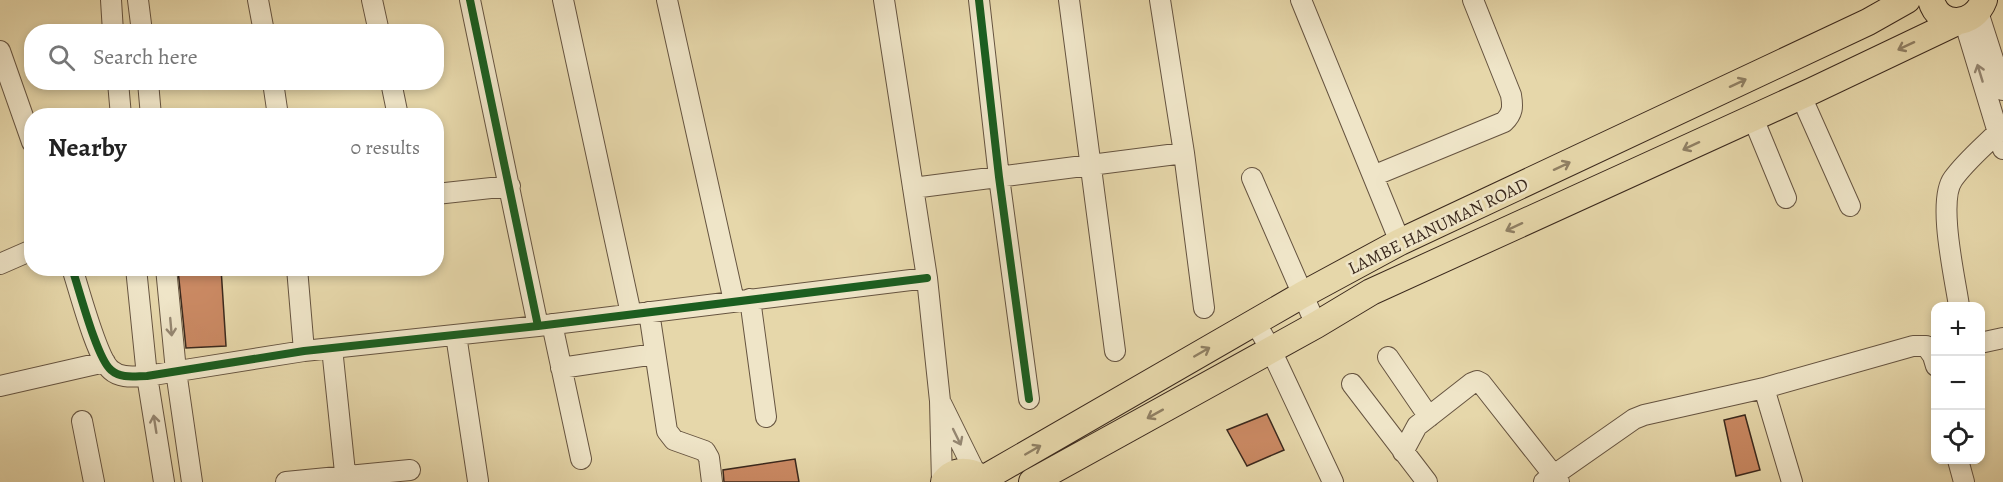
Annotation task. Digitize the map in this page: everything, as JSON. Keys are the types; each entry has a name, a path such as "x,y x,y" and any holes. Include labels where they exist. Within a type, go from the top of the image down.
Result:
{"main road":[{"name":"LAMBE HANUMAN ROAD","path":"981,478 1302,295 1400,242 1868,22 1907,0"},
{"path":"1930,0 1935,11 1942,17 1976,10"},
{"name":"LAMBE HANUMAN ROAD","path":"1032,482 1316,325 1371,292 1801,96 1976,10"},
{"path":"943,482 961,471 981,478"}],"street":[{"path":"111,0 112,24"},
{"path":"138,0 141,24"},
{"path":"258,0 262,24"},
{"path":"372,0 377,24"},
{"path":"470,0 510,186 545,325 561,368 581,459"},
{"path":"563,0 640,313 655,354 667,431 674,440 705,451 711,482"},
{"path":"667,0 742,301 766,417"},
{"path":"884,0 927,278 940,401 943,482"},
{"path":"979,0 999,177 1029,399"},
{"path":"1069,0 1115,351"},
{"path":"1160,0 1184,153 1204,308"},
{"path":"1301,0 1400,242"},
{"path":"1373,176 1504,122 1510,116 1513,108 1511,95 1473,0"},
{"path":"1976,10 2003,90"},
{"path":"1958,302 1945,213 1946,195 1952,180 2000,141 1976,10"},
{"path":"0,51 9,104 24,129"},
{"path":"119,90 120,108"},
{"path":"149,90 150,108"},
{"path":"274,90 277,108"},
{"path":"393,90 396,108"},
{"path":"1801,96 1850,206"},
{"path":"1753,118 1786,198"},
{"path":"913,188 1184,153"},
{"path":"1252,178 1316,325"},
{"path":"444,193 510,186"},
{"path":"0,264 24,254"},
{"path":"75,276 101,356 110,370 122,377 147,376 304,351 545,325 927,278"},
{"path":"137,276 147,376 164,482"},
{"path":"167,276 176,371 192,482"},
{"path":"298,276 304,351"},
{"path":"1255,322 1271,350 1332,482"},
{"path":"456,334 478,481"},
{"path":"1985,342 2003,338"},
{"path":"1403,452 1417,426 1477,381 1481,383 1552,480 1644,415 1764,388 1913,346 1926,346 1933,356"},
{"path":"332,348 346,479"},
{"path":"561,368 655,354"},
{"path":"1388,357 1429,417"},
{"path":"0,386 105,362"},
{"path":"1352,384 1427,482"},
{"path":"1764,388 1792,482"},
{"path":"940,401 981,478"},
{"path":"82,421 94,482"},
{"path":"1959,464 1964,482"},
{"path":"286,482 346,479 410,470"}],"building":[{"path":"179,276 222,276 226,346 186,348"},
{"path":"1267,414 1284,450 1247,466 1227,430"},
{"path":"1745,415 1760,470 1736,476 1724,420"},
{"path":"795,459 799,482 724,482 723,470"}],"cycle path":[{"path":"470,0 538,326"},
{"path":"979,0 999,177 1029,399"},
{"path":"74,276 100,352 111,370 124,376 147,376 304,351 538,326 927,278"}]}
